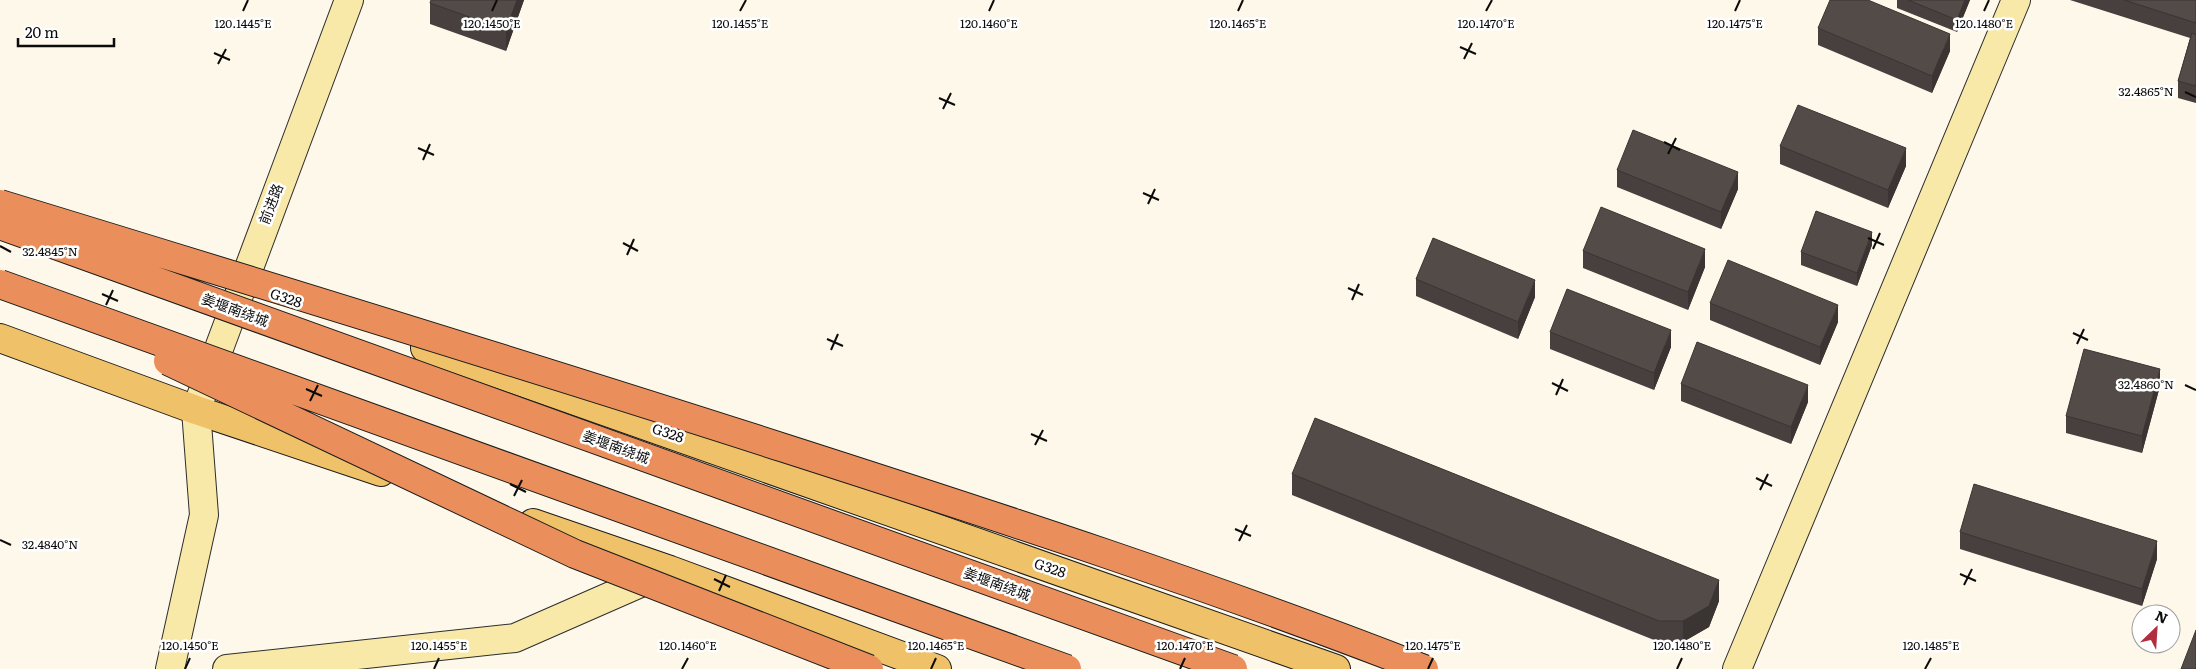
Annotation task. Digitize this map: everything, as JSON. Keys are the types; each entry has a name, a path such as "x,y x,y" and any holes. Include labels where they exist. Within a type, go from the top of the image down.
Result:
{"highway":[{"path":"0,204 488,353 899,485 1290,617 1424,669"},
{"name":"姜堰南绕城","path":"0,225 1233,669"},
{"path":"9,287 575,554 869,669"},
{"path":"9,287 1067,669"}],"main road":[{"name":"G328","path":"0,196 1336,669"},
{"path":"0,338 196,410 670,570 937,669"}],"street":[{"name":"前进路","path":"196,410 349,0"},
{"path":"1737,669 2016,0"},
{"path":"170,669 204,515 196,410"},
{"path":"227,669 514,638 670,570"}],"building":[{"path":"431,0 517,0 506,30 430,3"},
{"path":"1830,0 1868,0 1950,34 1932,76 1818,28"},
{"path":"1908,0 1965,0 1957,20"},
{"path":"2124,0 2196,0 2196,23"},
{"path":"2192,33 2196,35 2196,86 2178,81"},
{"path":"1798,105 1906,148 1888,190 1780,146"},
{"path":"1633,130 1738,172 1721,212 1617,170"},
{"path":"1601,207 1705,249 1688,292 1583,251"},
{"path":"1816,211 1872,232 1857,273 1801,252"},
{"path":"1433,238 1535,280 1518,322 1416,279"},
{"path":"1728,260 1838,305 1820,347 1710,303"},
{"path":"1567,289 1671,330 1654,373 1550,332"},
{"path":"1697,342 1808,385 1791,427 1681,384"},
{"path":"2084,349 2160,369 2142,436 2066,416"},
{"path":"1315,418 1719,580 1709,606 1683,621 1659,621 1292,474"},
{"path":"1974,484 2157,541 2142,589 1960,532"},
{"path":"2196,630 2196,669 2181,669"}]}
